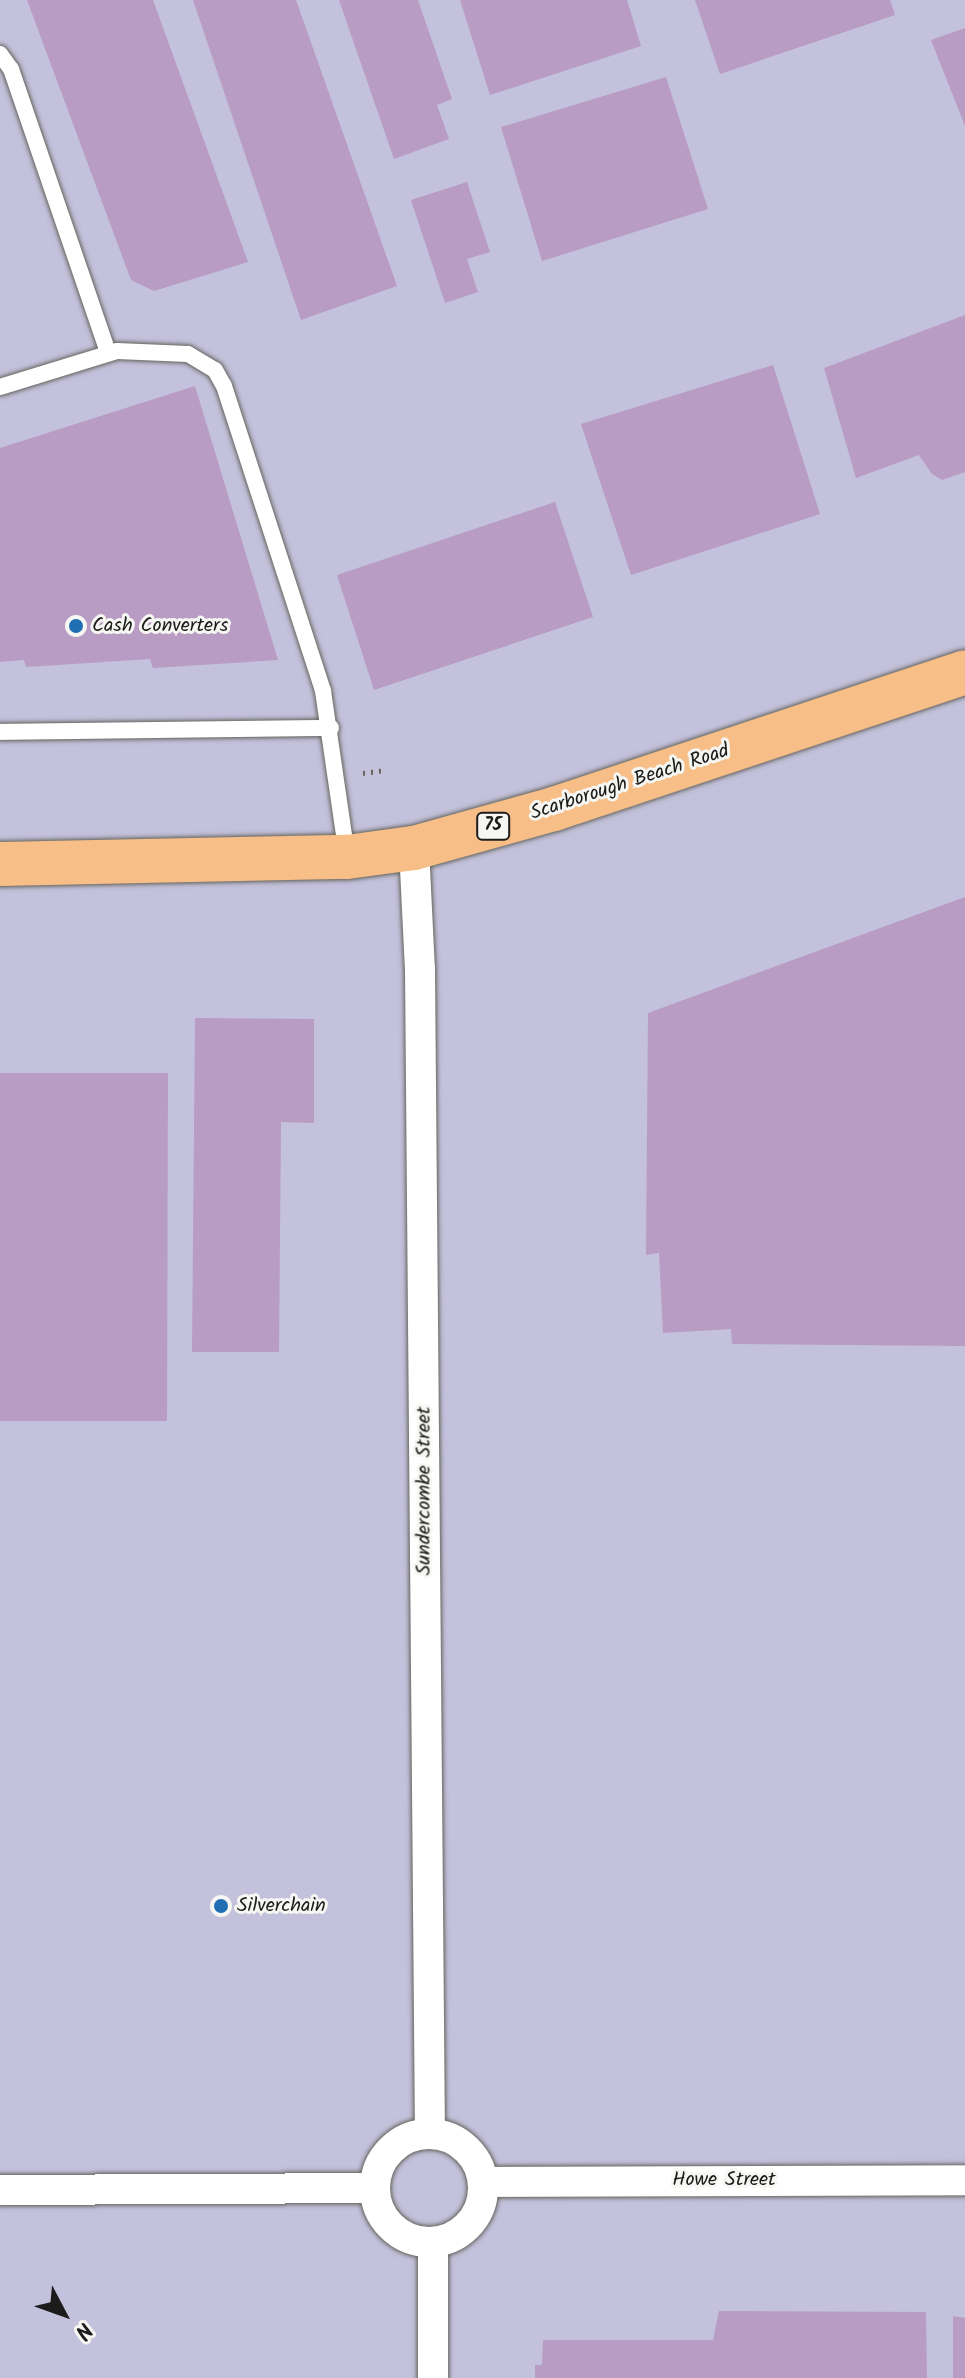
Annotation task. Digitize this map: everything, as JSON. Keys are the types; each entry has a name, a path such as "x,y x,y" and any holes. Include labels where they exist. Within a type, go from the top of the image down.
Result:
{"main road":[{"name":"Scarborough Beach Road","path":"0,864 347,857 414,848 554,809 965,672"}],"street":[{"name":"Sundercombe Street","path":"414,848 421,1001 430,2133"},
{"path":"430,2133 446,2136 471,2153 484,2182 483,2200 465,2229 450,2239 433,2243 418,2241 391,2228 376,2202 374,2188 377,2170 385,2155 413,2136 430,2133"},
{"name":"Howe Street","path":"484,2182 965,2180"},
{"path":"0,2190 374,2188"},
{"path":"433,2243 433,2378"}],"lane":[{"path":"0,54 11,69 108,353"},
{"path":"0,387 108,353 136,350 188,354 215,370 224,386 295,603 331,728 347,857"},
{"path":"0,732 331,728"}],"path":[{"path":"363,773 385,770"}],"shaded area":[{"path":"0,0 965,0 965,2378 0,2378"}],"building":[{"path":"27,0 153,0 248,262 154,291 131,280"},
{"path":"193,0 296,0 397,286 301,320"},
{"path":"339,0 418,0 452,99 437,105 449,139 394,159"},
{"path":"460,0 627,0 641,46 490,95"},
{"path":"695,0 890,0 895,15 720,74"},
{"path":"965,28 965,126 931,40"},
{"path":"666,77 708,209 542,261 501,127"},
{"path":"467,182 490,252 467,259 478,292 445,303 411,200"},
{"path":"965,315 965,472 942,480 932,474 919,455 856,478 824,368"},
{"path":"773,365 820,514 631,575 581,424"},
{"path":"195,386 278,660 153,668 150,659 26,667 24,660 0,662 0,448"},
{"path":"555,502 593,617 374,690 337,575"},
{"path":"965,897 965,1346 732,1344 731,1329 663,1333 659,1253 646,1255 648,1013"},
{"path":"195,1018 314,1019 314,1123 281,1122 279,1352 192,1352"},
{"path":"0,1073 168,1073 167,1421 0,1421"},
{"path":"719,2311 926,2312 927,2378 535,2378 535,2365 542,2365 543,2340 713,2340"},
{"path":"953,2316 965,2318 965,2378 953,2378"}],"place":[{"name":"Cash Converters","path":"76,626"},
{"name":"Silverchain","path":"221,1906"}]}
